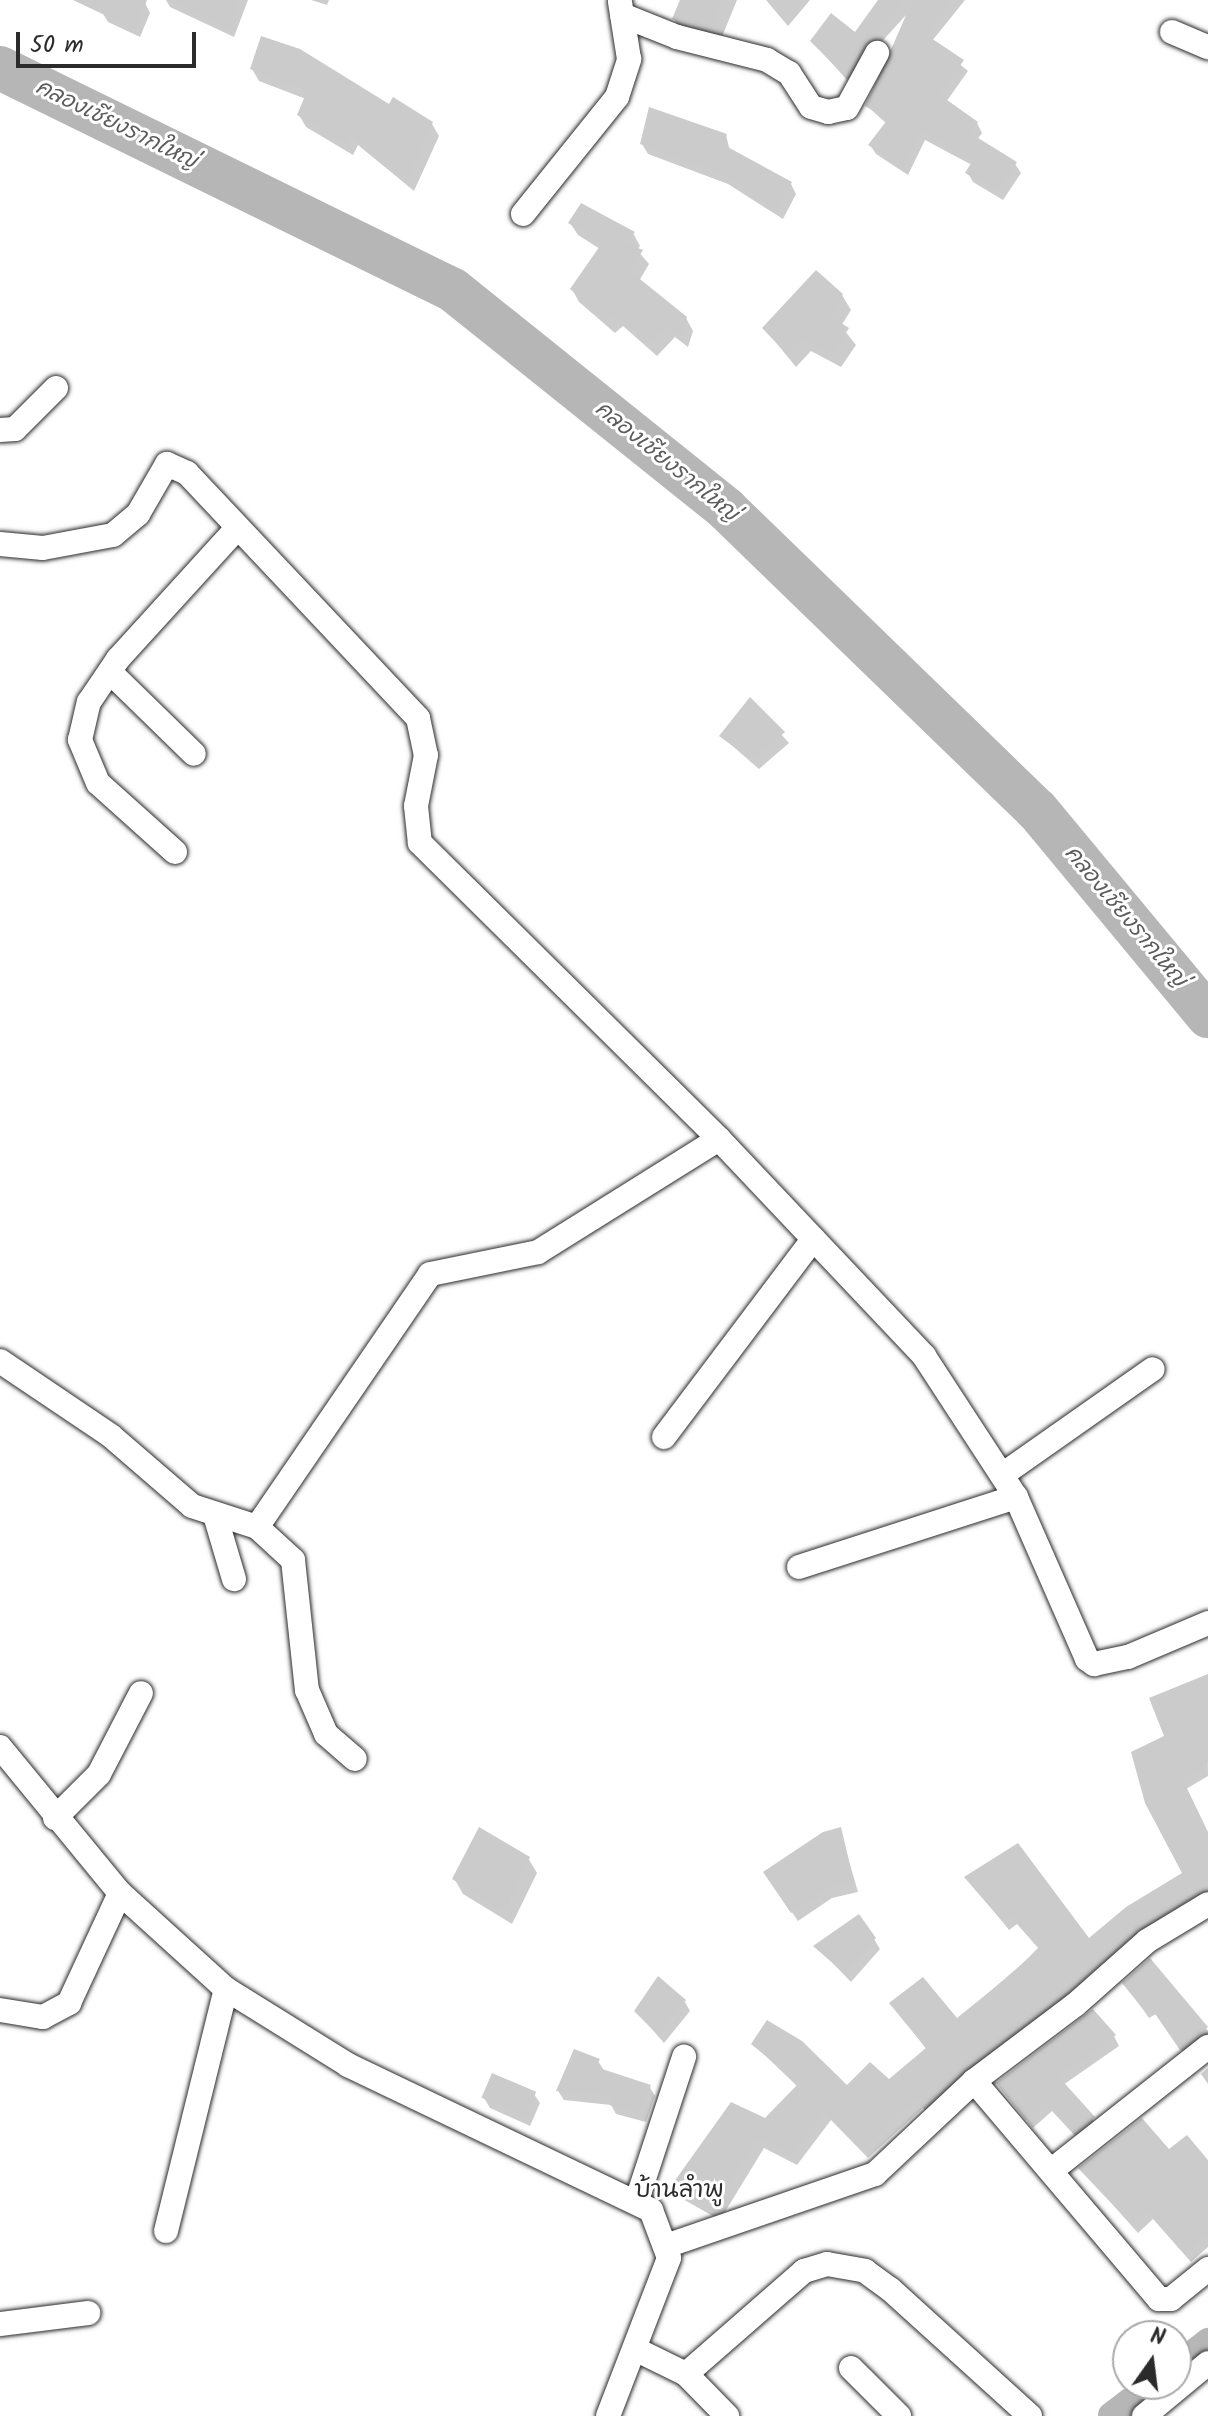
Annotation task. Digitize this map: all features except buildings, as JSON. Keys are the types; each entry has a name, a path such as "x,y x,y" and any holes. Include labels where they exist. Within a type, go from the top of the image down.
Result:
{"street":[{"path":"621,7 677,37 767,60 789,73 811,107 828,112 847,108 877,53"},
{"path":"523,214 617,97 629,59 621,7"},
{"path":"1172,32 1208,47"},
{"path":"0,430 15,429 56,388"},
{"path":"0,544 43,548 113,535 138,514 167,464 187,473 418,718 426,755 416,806 420,843 719,1139 924,1356 1016,1497 1090,1662 1103,1663 1161,1646 1208,1623"},
{"path":"175,852 98,783 80,740 89,702 110,672 238,527"},
{"path":"110,672 194,754"},
{"path":"257,1527 361,1379 416,1287 430,1274 538,1252 719,1139"},
{"path":"664,1437 813,1239"},
{"path":"0,1361 111,1436 171,1491 215,1515 257,1527 293,1560 307,1690 326,1734 355,1759"},
{"path":"1002,1475 1153,1369"},
{"path":"799,1567 1016,1497"},
{"path":"215,1515 234,1579"},
{"path":"55,1818 99,1774 141,1693"},
{"path":"1,1753 120,1893 226,1989 356,2069 637,2200 651,2210 666,2246 665,2277 608,2416"},
{"path":"0,2010 43,2017 69,2003 120,1893"},
{"path":"666,2246 875,2174 974,2081 1075,2005 1137,1948 1208,1904"},
{"path":"166,2231 226,1989"},
{"path":"1052,2170 1208,2047"},
{"path":"637,2200 684,2057"},
{"path":"974,2081 1159,2299 1171,2299 1208,2269"},
{"path":"686,2374 804,2271 827,2264 865,2271 890,2289 1030,2416"},
{"path":"0,2324 88,2313"},
{"path":"637,2350 686,2374 727,2416"},
{"path":"1144,2416 1207,2364"},
{"path":"851,2368 899,2416"}],"waterway":[{"name":"คลองเชียงรากใหญ่","path":"0,68 453,290 726,509 1037,810 1208,1016"},
{"path":"1192,2354 1208,2341"},
{"path":"1111,2415 1131,2400"}],"district":[{"name":"บ้านลำพู","path":"679,2191"}]}
